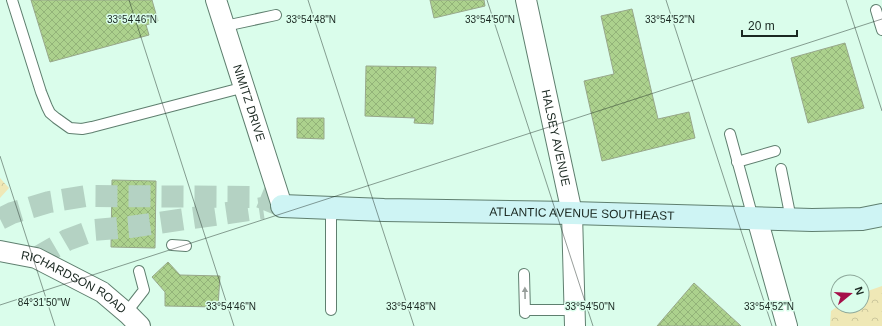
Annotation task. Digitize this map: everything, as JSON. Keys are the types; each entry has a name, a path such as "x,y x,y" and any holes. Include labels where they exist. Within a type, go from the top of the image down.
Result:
{"street":[{"name":"NIMITZ DRIVE","path":"216,0 282,206"},
{"name":"HALSEY AVENUE","path":"526,0 572,213 575,318"},
{"name":"ATLANTIC AVENUE SOUTHEAST","path":"282,206 791,219 862,219 882,215"},
{"path":"755,218 787,326"},
{"name":"RICHARDSON ROAD","path":"0,251 36,258 102,292 133,319"}],"lane":[{"path":"12,0 47,107 50,113 62,124 70,128 82,129 92,127 244,88"},
{"path":"876,10 882,30"},
{"path":"225,26 276,15"},
{"path":"730,134 737,162 755,218"},
{"path":"737,162 775,151"},
{"path":"781,169 791,219"},
{"path":"331,208 331,310"},
{"path":"172,245 186,246"},
{"path":"133,319 144,290 139,271"},
{"path":"524,274 525,311 575,318"}],"green space":[{"path":"0,178 9,188 0,198"},
{"path":"882,286 882,326 830,326 831,314 870,314 870,290"}],"building":[{"path":"31,0 152,0 158,21 146,25 149,35 50,62"},
{"path":"430,0 484,0 485,6 434,18"},
{"path":"632,9 658,119 689,112 695,138 602,161 584,81 614,74 601,16"},
{"path":"845,43 864,108 808,123 791,58"},
{"path":"366,66 436,67 433,124 414,123 415,118 365,116"},
{"path":"297,118 324,118 324,139 297,138"},
{"path":"112,180 156,181 155,248 111,247"},
{"path":"168,262 180,275 220,276 218,307 165,306 165,292 152,277"},
{"path":"694,283 741,326 657,326"}],"tunnel":[{"path":"0,219 12,213 49,202 86,196 260,197 282,206"},
{"path":"36,258 67,240 94,230 130,227 263,208"}]}
